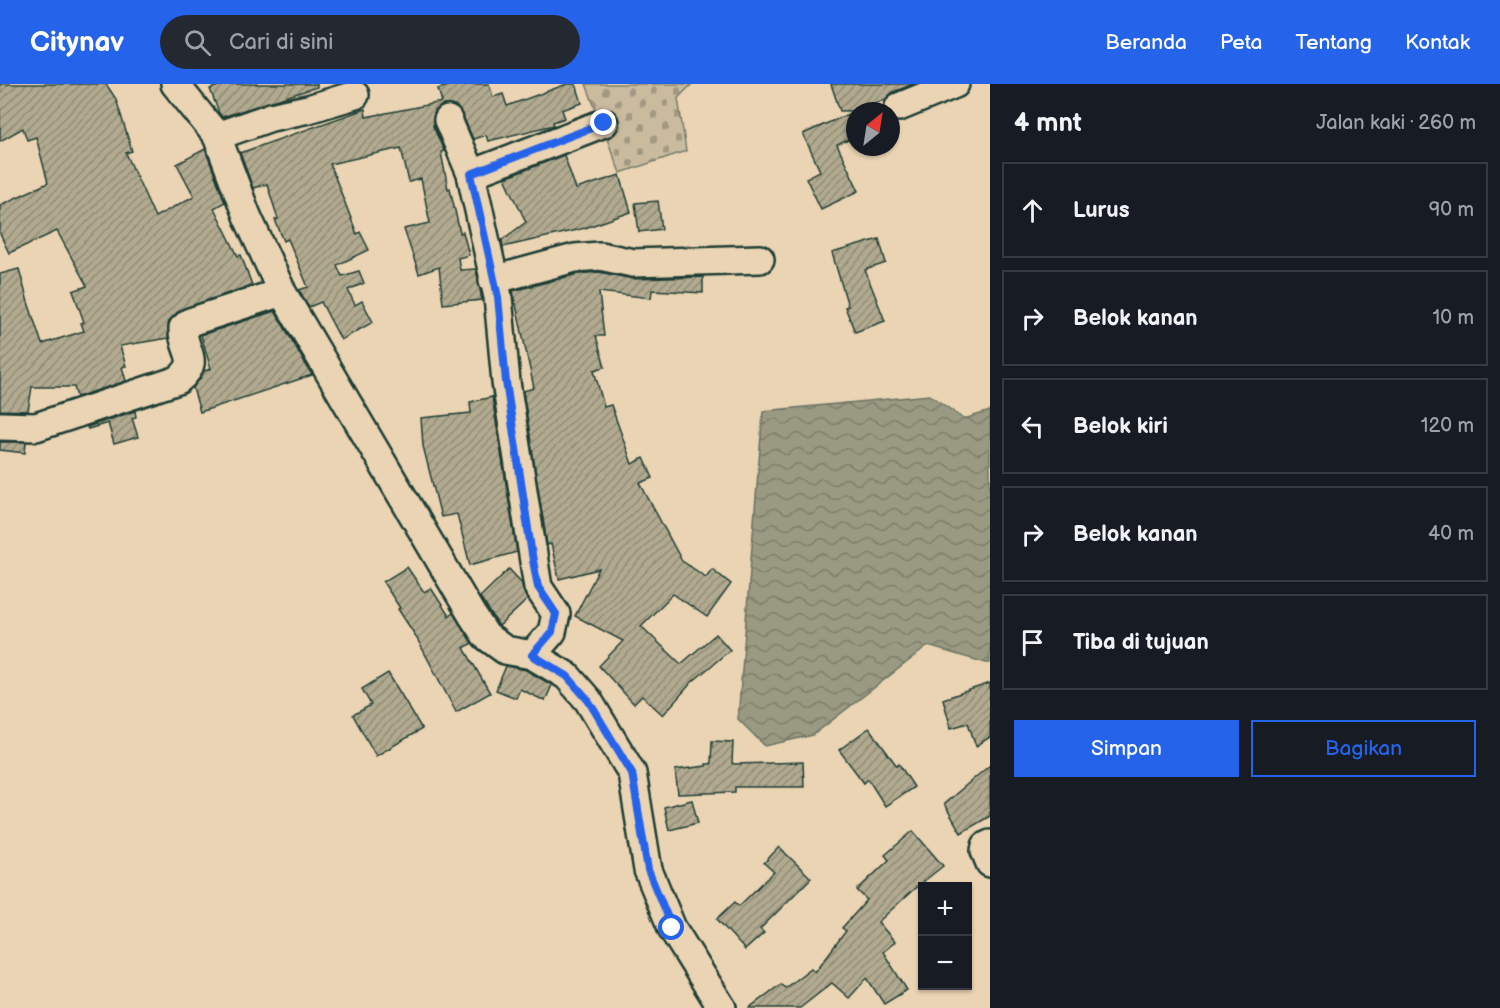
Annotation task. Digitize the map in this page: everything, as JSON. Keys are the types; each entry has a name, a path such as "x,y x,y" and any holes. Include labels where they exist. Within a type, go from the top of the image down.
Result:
{"street":[{"path":"175,84 217,136 247,216 282,292 472,615 486,636 505,650 532,655 567,676 588,700 632,773 648,870 672,928 722,1008"},
{"path":"900,107 955,84"},
{"path":"217,136 271,117 308,110 355,95"},
{"path":"448,120 471,174 498,297 506,382 538,587 556,614 552,632 532,655"},
{"path":"471,174 604,123"},
{"path":"493,280 575,258 600,256 633,263 760,259"},
{"path":"0,426 36,427 178,380 188,372 191,361 183,333 183,328 190,322 282,292"},
{"path":"990,844 986,846 985,851 990,863"}],"green space":[{"path":"586,84 692,84 678,98 686,151 620,173"}],"water":[{"path":"930,395 964,419 990,411 990,663 928,646 813,735 765,746 738,719 763,411"}],"building":[{"path":"0,84 106,84 116,99 132,151 126,153 155,217 194,196 177,164 205,149 225,202 214,208 238,256 241,255 252,285 180,310 169,321 168,338 120,346 126,366 122,367 126,381 77,397 74,387 32,387 28,411 0,410 0,274 19,269 42,344 84,331 81,323 84,322 73,291 87,286 57,231 9,253 0,234 0,205 48,183 36,137 27,140 23,128 0,141"},
{"path":"224,84 317,84 317,87 222,117 210,89"},
{"path":"455,84 489,84 493,97 503,94 507,106 567,84 576,84 582,103 562,110 565,118 553,122 554,125 488,141 486,135 473,139 457,107 442,105 435,111 433,126 444,151 441,152 448,189 450,188 460,233 463,232 469,255 458,258 460,270 476,269 482,300 443,304 439,267 419,274 404,229 430,223 421,179 409,182 401,148 330,164 357,234 360,232 369,250 337,265 342,276 359,271 364,283 348,290 355,305 362,301 373,322 341,340 321,302 309,307 299,290 308,287 288,239 284,241 275,220 278,219 267,184 253,188 240,153 365,109 366,117 442,102 438,89"},
{"path":"831,84 914,84 893,92 886,99 878,102 846,102 846,111 840,111"},
{"path":"846,115 846,141 837,145 859,191 821,209 806,178 820,171 803,134"},
{"path":"564,155 576,189 620,175 631,212 585,228 503,247 502,240 526,222 505,178"},
{"path":"658,201 662,229 639,232 635,203"},
{"path":"879,239 886,263 865,270 885,321 855,332 845,307 848,306 832,253"},
{"path":"599,272 633,279 703,277 703,293 652,290 651,298 599,292 604,336 596,336 605,367 594,370 604,407 611,405 632,464 644,458 653,478 640,483 682,561 706,577 712,569 731,584 707,617 673,594 641,626 681,664 716,634 730,650 692,682 663,715 642,696 634,704 599,666 623,641 575,616 599,569 559,579 551,544 547,545 523,391 534,388 513,291 578,274"},
{"path":"275,311 312,375 200,412 193,388 204,371 211,369 201,335"},
{"path":"492,397 517,552 470,565 457,514 441,517 423,446 421,418 471,413 470,402"},
{"path":"135,411 136,417 132,418 138,437 114,444 108,423 88,429 87,427"},
{"path":"0,442 26,442 25,453 0,450"},
{"path":"407,567 424,592 431,588 449,616 453,613 472,643 464,648 490,693 456,712 415,635 398,609 400,608 383,582"},
{"path":"509,569 521,582 527,600 499,626 480,597"},
{"path":"506,666 526,670 552,685 545,701 520,689 516,698 496,690"},
{"path":"388,673 422,729 376,756 353,715 371,705 362,689"},
{"path":"990,683 990,737 976,746 968,723 951,728 943,699"},
{"path":"869,728 897,766 899,764 914,787 885,806 868,779 864,783 839,750"},
{"path":"712,741 733,742 732,763 734,764 803,762 804,787 735,787 735,792 678,794 675,770 711,764"},
{"path":"990,765 990,816 961,833 944,804"},
{"path":"692,800 698,823 669,830 664,807"},
{"path":"913,831 943,866 923,882 918,882 918,886 878,922 895,942 883,952 907,990 884,1004 867,978 849,998 832,983 800,1008 749,1008 781,984 785,988 811,968 815,972 846,931 842,928 867,900 857,890 889,860 885,855"},
{"path":"779,847 811,878 760,929 764,933 745,950 717,919 735,902 739,906 774,872 764,863"}],"route":[{"path":"604,123 471,174 498,297 506,382 538,587 556,614 552,632 532,655 567,676 588,700 632,773 648,870 672,928"}]}
